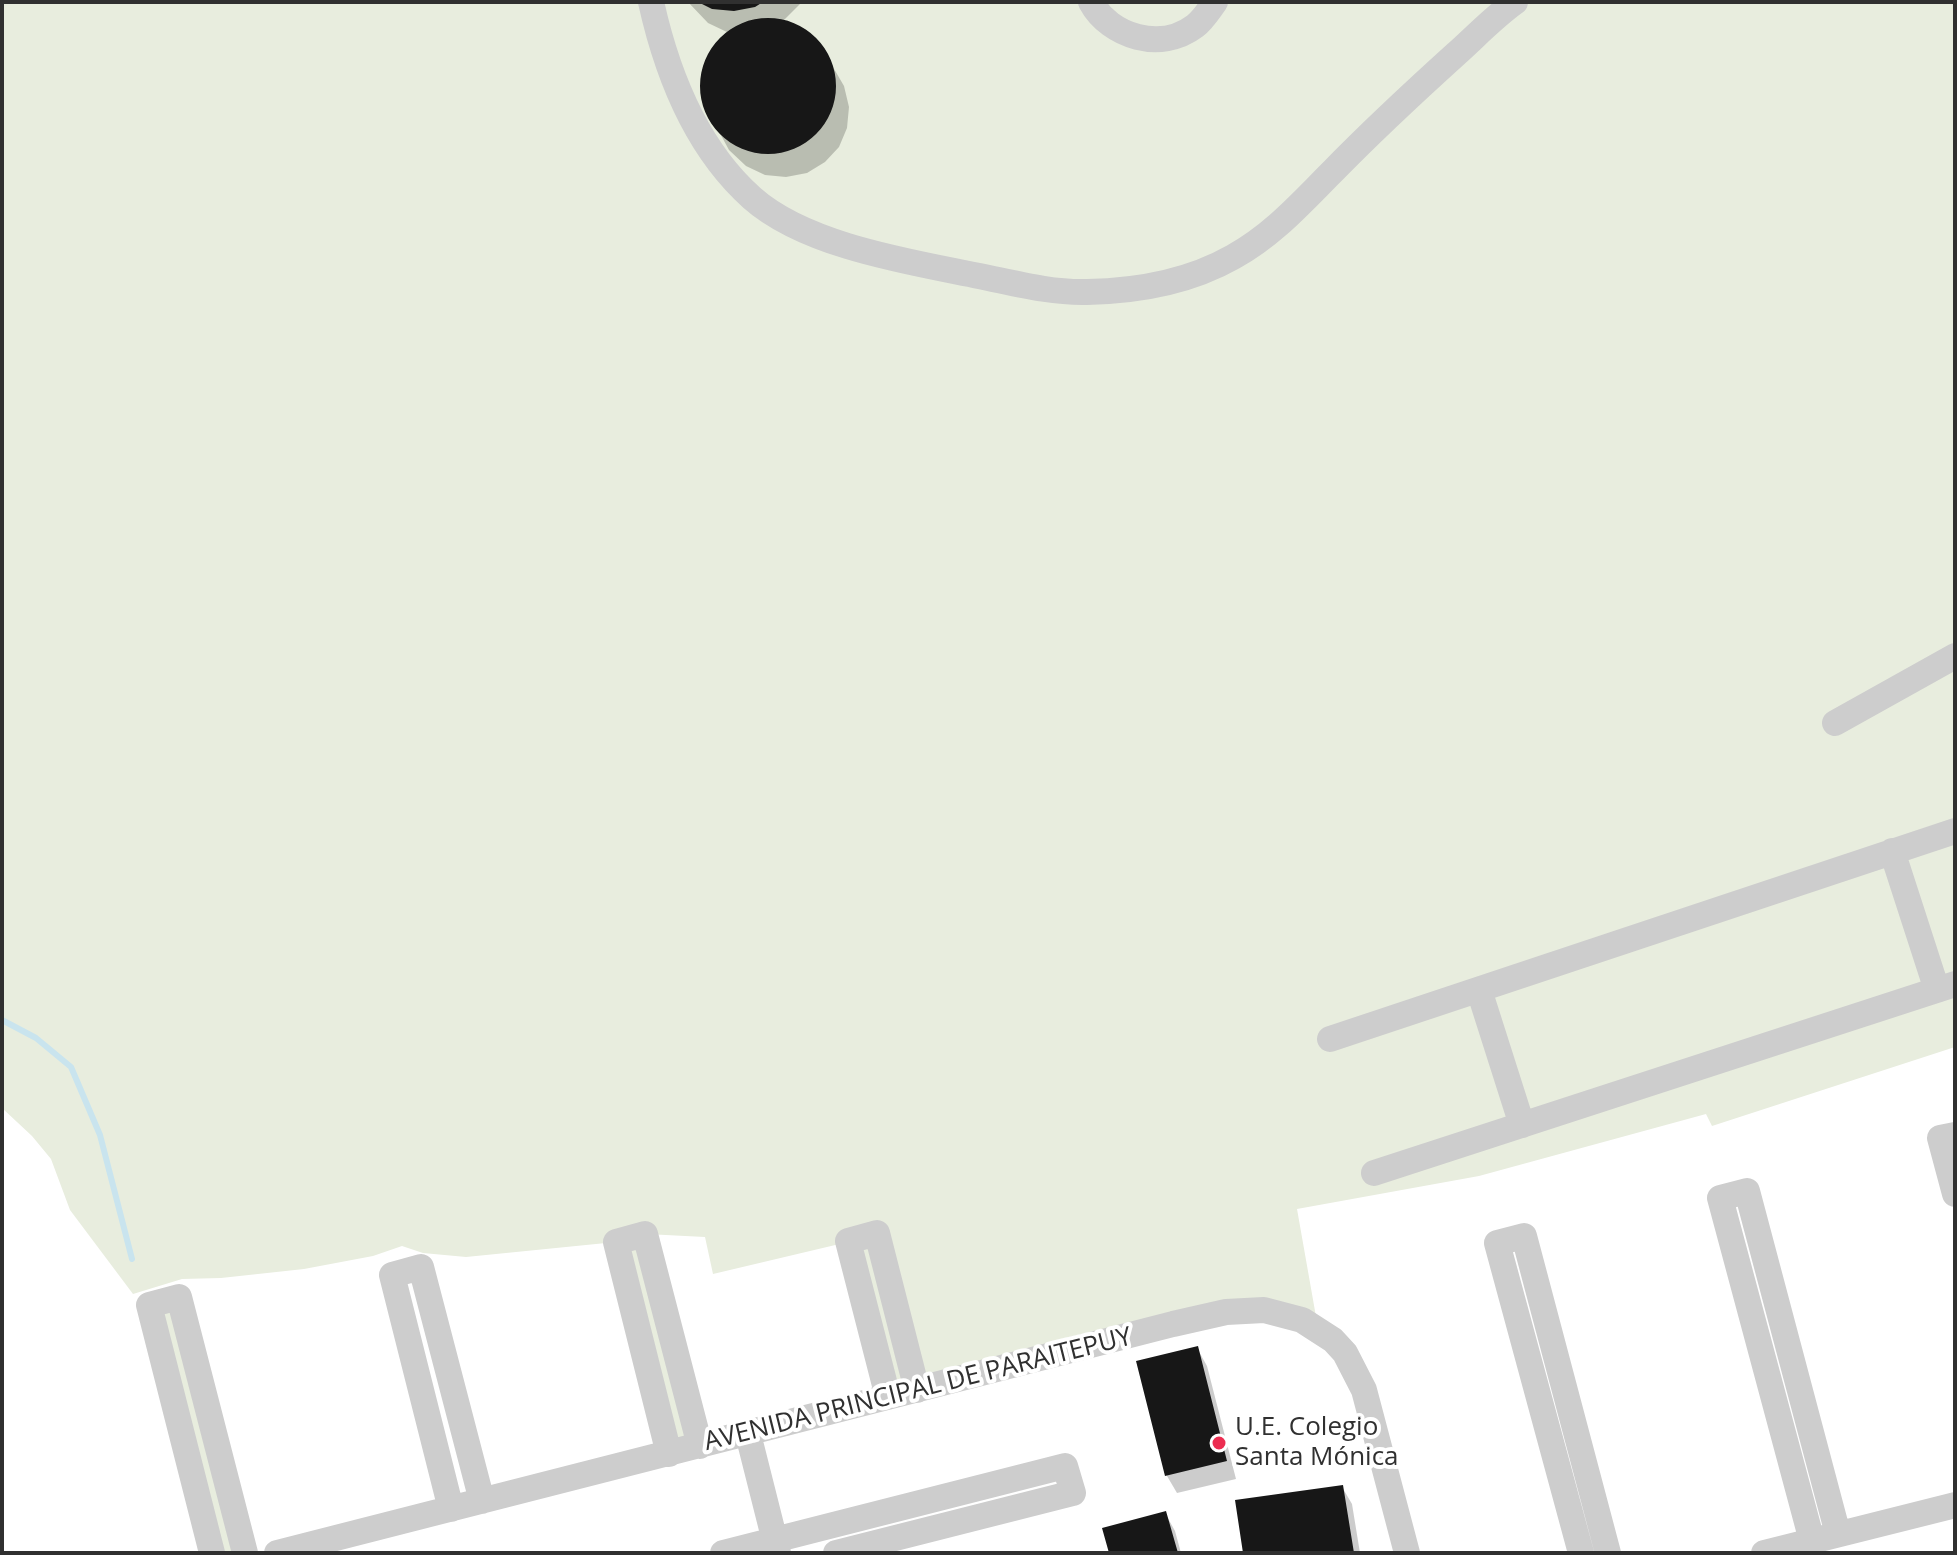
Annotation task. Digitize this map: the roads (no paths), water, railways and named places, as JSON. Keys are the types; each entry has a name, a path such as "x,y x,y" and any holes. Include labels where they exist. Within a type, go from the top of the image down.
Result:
{"street":[{"path":"651,2 668,63 694,124 718,160 755,201 813,234 863,250 999,280 1084,292 1131,289 1184,278 1231,259 1256,244 1298,208 1384,119 1515,2"},
{"path":"1091,2 1102,18 1116,28 1147,39 1165,39 1187,31 1215,2"},
{"path":"1835,723 1955,656"},
{"path":"1330,1039 1955,831"},
{"path":"1374,1173 1946,987 1892,851"},
{"path":"1479,990 1522,1125"},
{"path":"1955,1135 1940,1138 1955,1194"},
{"path":"1812,1541 1720,1198 1747,1191 1838,1534"},
{"path":"888,1397 848,1241 877,1233 917,1390"},
{"path":"669,1454 616,1242 645,1234 700,1446"},
{"path":"1581,1553 1497,1243 1524,1236 1608,1553"},
{"path":"451,1509 392,1275 421,1267 482,1501"},
{"path":"212,1553 149,1305 179,1297 245,1553"},
{"name":"AVENIDA PRINCIPAL DE PARAITEPUY","path":"277,1553 1246,1309 1284,1314 1302,1320 1333,1340 1355,1368 1373,1419 1407,1553"},
{"path":"748,1434 777,1546"},
{"path":"723,1553 777,1546 1065,1466 1073,1493 836,1553"},
{"path":"1764,1553 1955,1505"}],"waterway":[{"path":"2,1020 36,1038 71,1067 100,1135 132,1259"}],"place":[{"name":"U.E. Colegio Santa Mónica","path":"1219,1443"}]}
